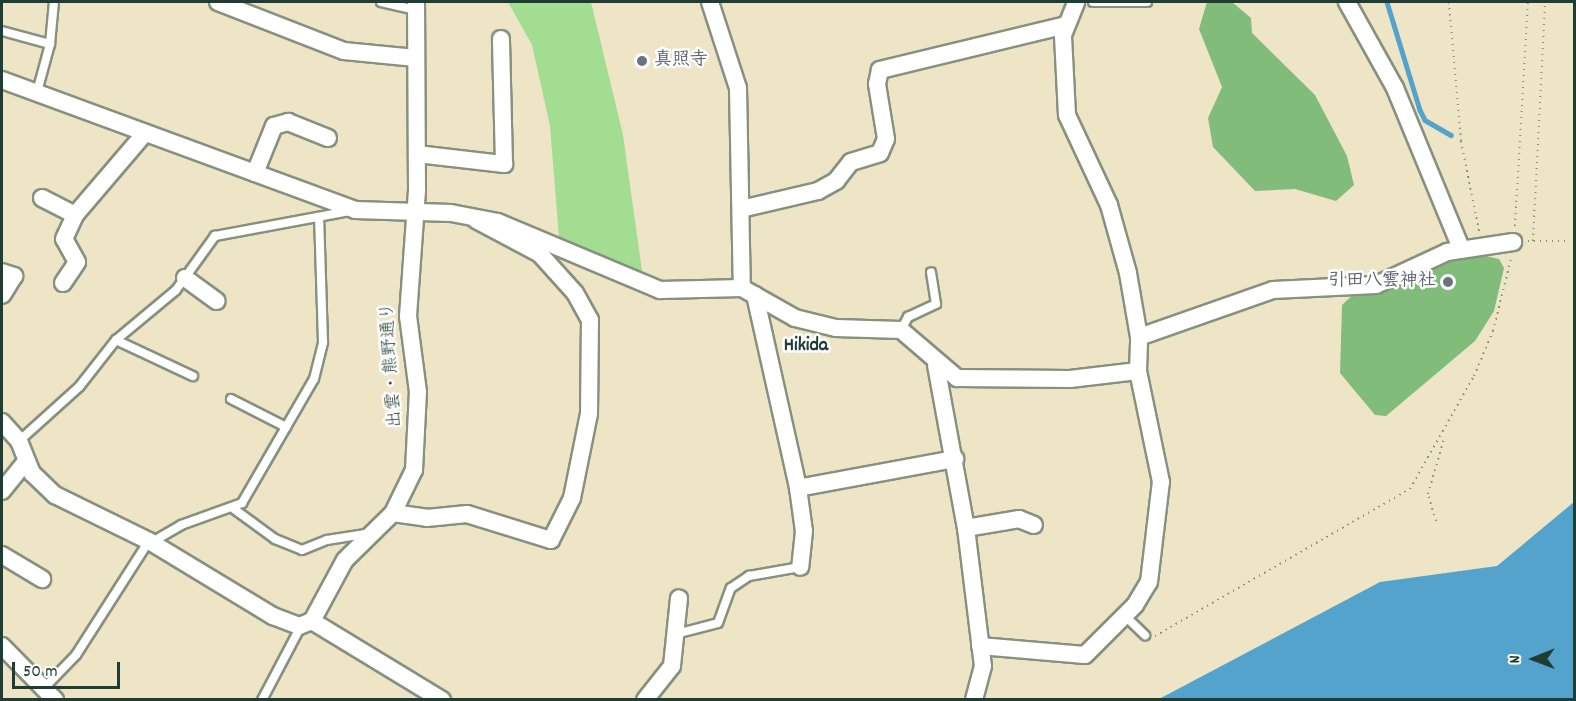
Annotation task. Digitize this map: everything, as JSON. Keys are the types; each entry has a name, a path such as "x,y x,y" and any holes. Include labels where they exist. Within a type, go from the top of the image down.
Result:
{"street":[{"path":"218,2 344,51 416,58"},
{"path":"710,2 738,88 741,208 749,292 798,488 804,531 800,567"},
{"path":"980,646 1085,655 1125,616 1149,582 1161,482 1138,371 1139,337 1109,205 1067,115 1066,25 1076,2"},
{"path":"1347,2 1395,88 1461,248"},
{"name":"出雲・熊野通り","path":"393,513 416,454 418,392 408,316 410,237 416,212 416,6"},
{"path":"741,208 818,190 836,181 851,162 880,153 886,139 877,84 880,70 1066,25"},
{"path":"417,154 504,164 501,39"},
{"path":"2,81 355,210 416,212 474,217 498,222 660,290 749,292 795,318 836,328 901,330 936,364 957,378 1012,381 1138,371"},
{"path":"255,173 274,126 288,122 328,138"},
{"path":"63,283 77,262 64,239 75,215 145,133"},
{"path":"42,198 75,215"},
{"path":"307,623 334,577 366,534 393,513 427,518 468,514 551,540 572,498 589,414 590,320 575,293 540,254 480,227 474,217"},
{"path":"1139,337 1287,287 1382,284 1461,248 1483,248 1513,242"},
{"path":"2,272 14,276 2,295"},
{"path":"185,278 217,301"},
{"path":"936,364 966,528 980,646 981,683 974,699"},
{"path":"2,423 19,441 25,463 55,495 150,542 273,616 307,623 442,699"},
{"path":"798,488 955,459"},
{"path":"2,491 25,463"},
{"path":"966,528 1019,519 1034,525"},
{"path":"2,555 42,579"},
{"path":"645,699 672,666 679,598"},
{"path":"2,646 50,694"}],"lane":[{"path":"37,92 50,44 54,2"},
{"path":"381,2 416,6"},
{"path":"1093,2 1147,2"},
{"path":"2,31 50,44"},
{"path":"19,441 79,387 116,340 185,278 215,236 355,210"},
{"path":"50,694 150,542 194,519 234,509 314,378 323,342 319,217"},
{"path":"901,330 908,317 936,304 931,272"},
{"path":"116,340 193,376"},
{"path":"231,399 286,427"},
{"path":"234,509 275,538 303,550 327,540 366,534"},
{"path":"676,634 718,623 731,588 749,576 800,567"},
{"path":"1125,616 1145,635"},
{"path":"261,699 307,623"}],"path":[{"path":"1449,2 1461,141 1483,248"},
{"path":"1145,635 1159,637 1410,489 1445,433 1493,331 1513,242 1528,2"},
{"path":"1545,2 1533,241 1567,241"},
{"path":"1436,521 1428,494 1445,433"}],"green space":[{"path":"508,2 591,2 623,135 643,278 559,238 550,126 532,45"},
{"path":"1207,2 1232,2 1251,18 1252,33 1315,95 1347,156 1354,185 1336,201 1295,189 1255,191 1213,147 1208,118 1222,87 1199,29"},
{"path":"1472,253 1499,259 1504,268 1494,311 1475,341 1386,416 1375,415 1340,373 1342,305 1358,290 1408,280"}],"water":[{"path":"1574,502 1574,699 1159,699 1380,582 1497,566"}],"waterway":[{"path":"1387,2 1420,110 1425,120 1451,135"}],"place":[{"name":"真照寺","path":"642,61"},
{"name":"引田八雲神社","path":"1448,282"}],"district":[{"name":"Hikida","path":"806,346"}]}
